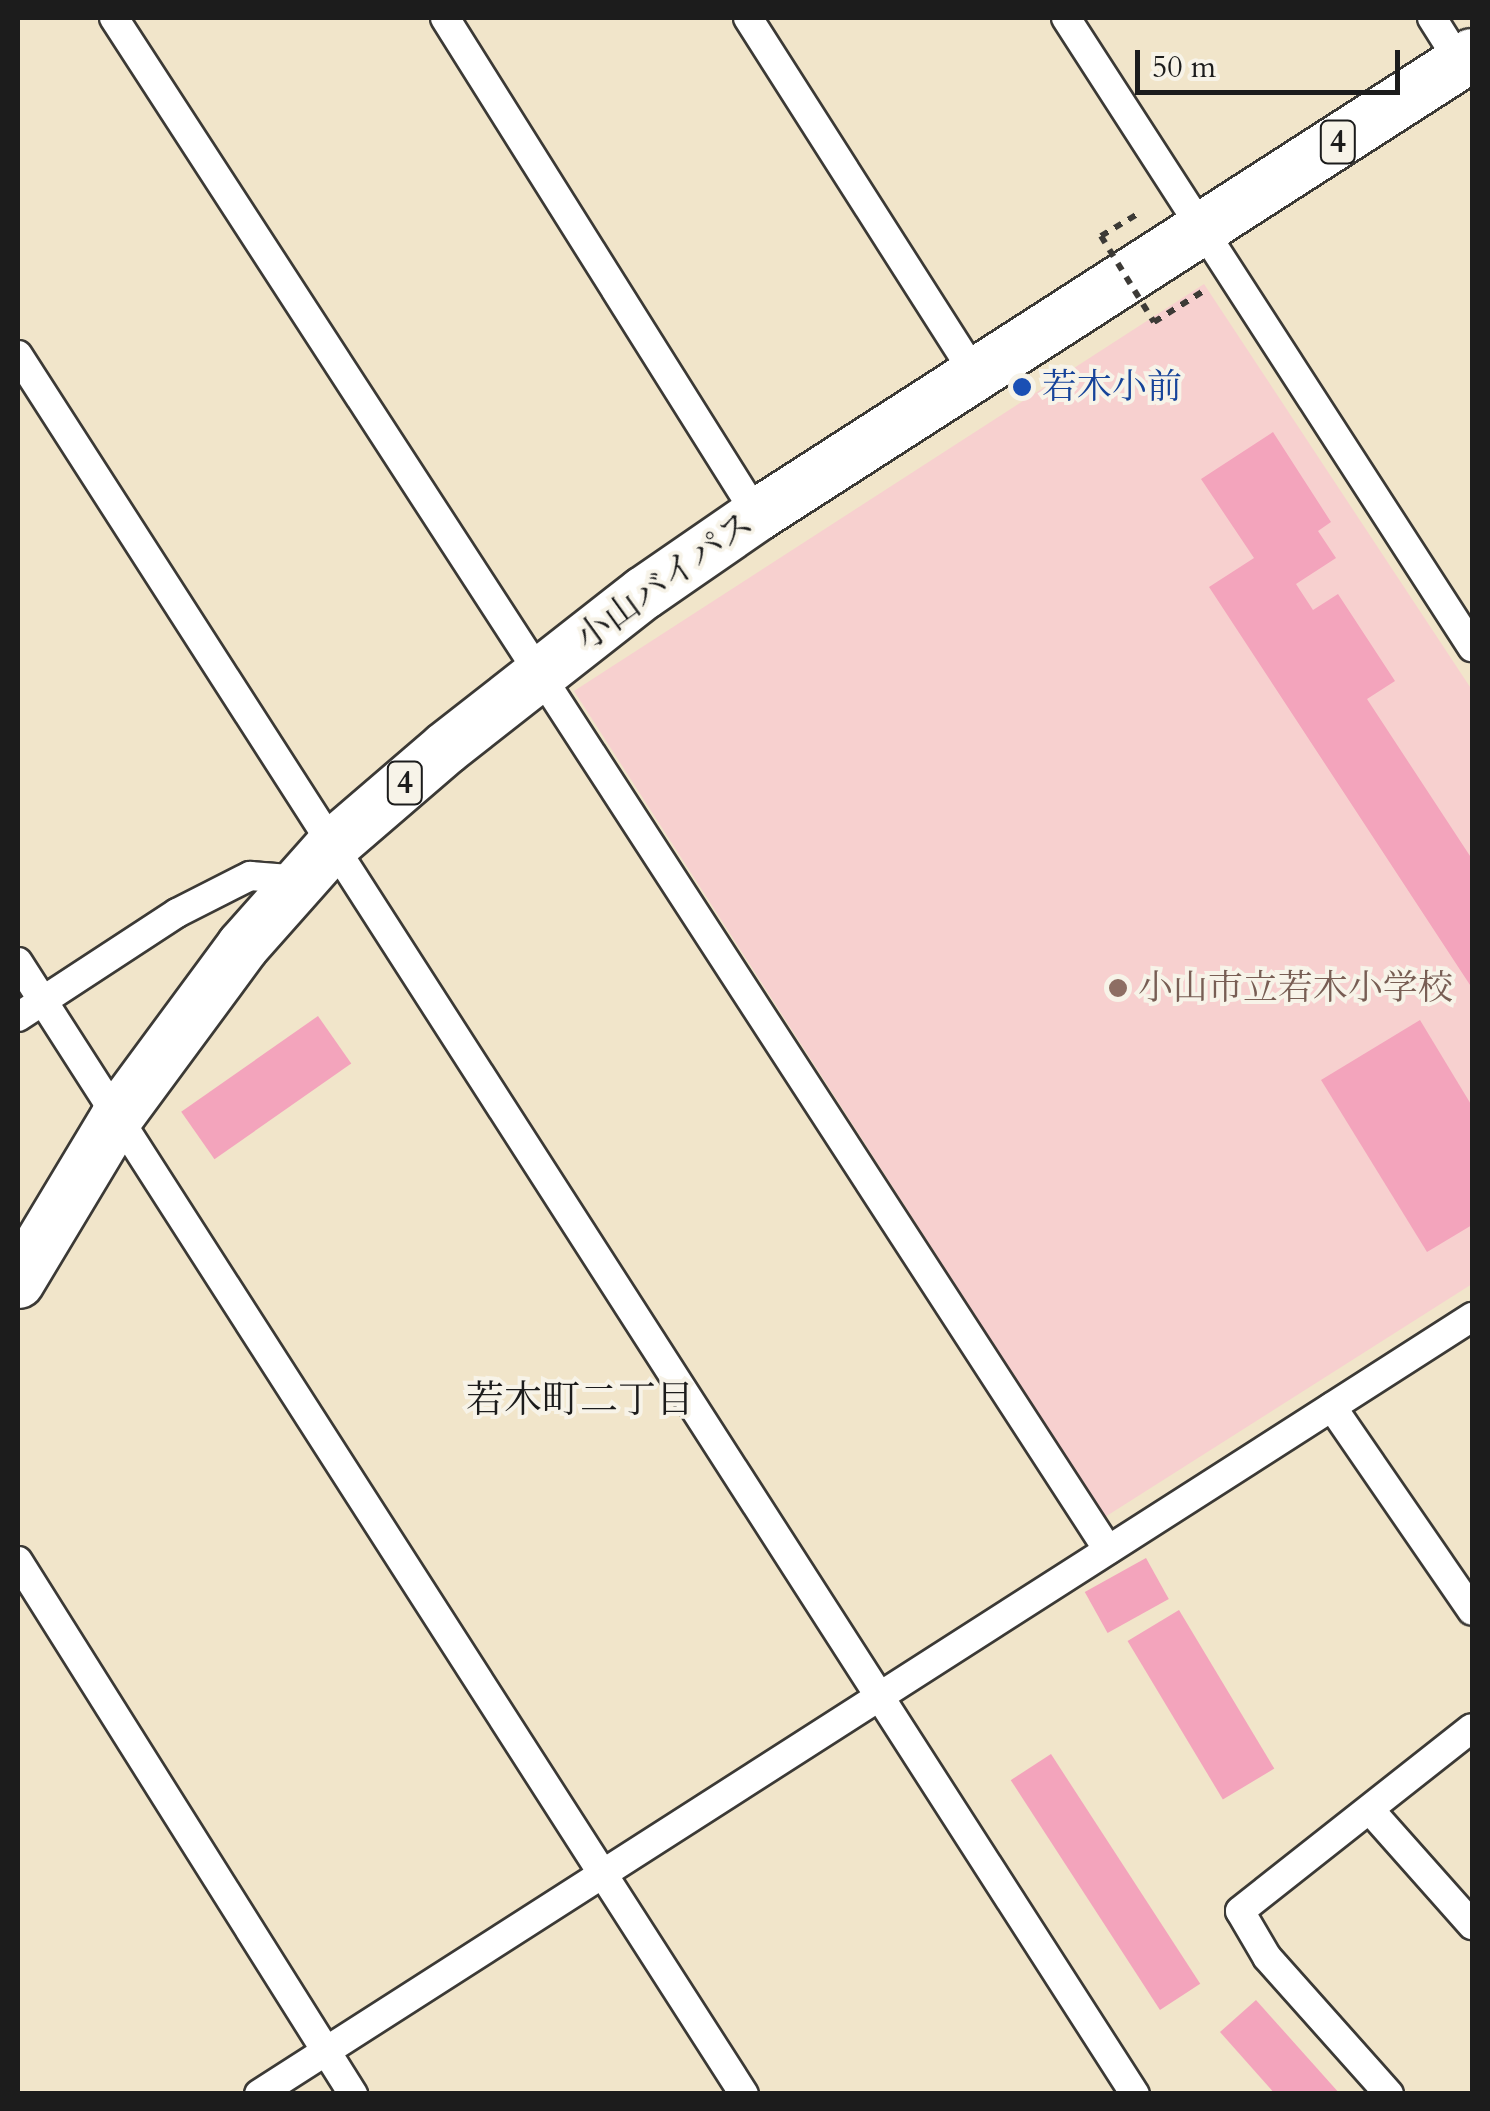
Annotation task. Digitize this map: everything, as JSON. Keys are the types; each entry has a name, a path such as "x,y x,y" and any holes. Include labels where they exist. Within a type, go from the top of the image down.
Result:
{"highway":[{"name":"小山バイパス","path":"18,1282 117,1116 173,1035 317,864 541,672 757,515 974,373 1468,66"}],"street":[{"path":"114,18 1108,1550"},
{"path":"445,18 757,515"},
{"path":"748,18 974,373"},
{"path":"1066,18 1472,647"},
{"path":"1432,18 1468,66"},
{"path":"18,354 317,864 882,1698 1135,2094"},
{"path":"18,1016 177,913 250,876 317,864"},
{"path":"18,962 744,2094"},
{"path":"259,2094 600,1873 882,1698 1472,1316"},
{"path":"1332,1406 1472,1611"},
{"path":"18,1561 353,2094"},
{"path":"1389,2094 1268,1958 1240,1910 1472,1728"},
{"path":"1370,1810 1472,1925"}],"path":[{"path":"1151,206 1102,236 1154,322 1205,290"}],"shaded area":[{"name":"小山市立若木小学校","path":"1204,284 1472,690 1472,1284 1105,1517 574,691"}],"building":[{"path":"1273,432 1331,522 1318,531 1336,558 1296,584 1313,610 1338,594 1395,681 1367,699 1472,859 1472,988 1209,587 1254,558 1201,479"},
{"path":"318,1016 351,1064 214,1159 181,1112"},
{"path":"1420,1020 1472,1106 1472,1225 1427,1252 1321,1080"},
{"path":"1146,1558 1169,1599 1108,1633 1085,1592"},
{"path":"1179,1610 1274,1769 1223,1799 1128,1641"},
{"path":"1051,1754 1200,1984 1160,2010 1011,1780"},
{"path":"1256,2000 1340,2094 1275,2094 1220,2032"}],"place":[{"name":"若木小前","path":"1022,387"},
{"name":"小山市立若木小学校","path":"1118,988"}],"district":[{"name":"若木町二丁目","path":"580,1401"}]}
